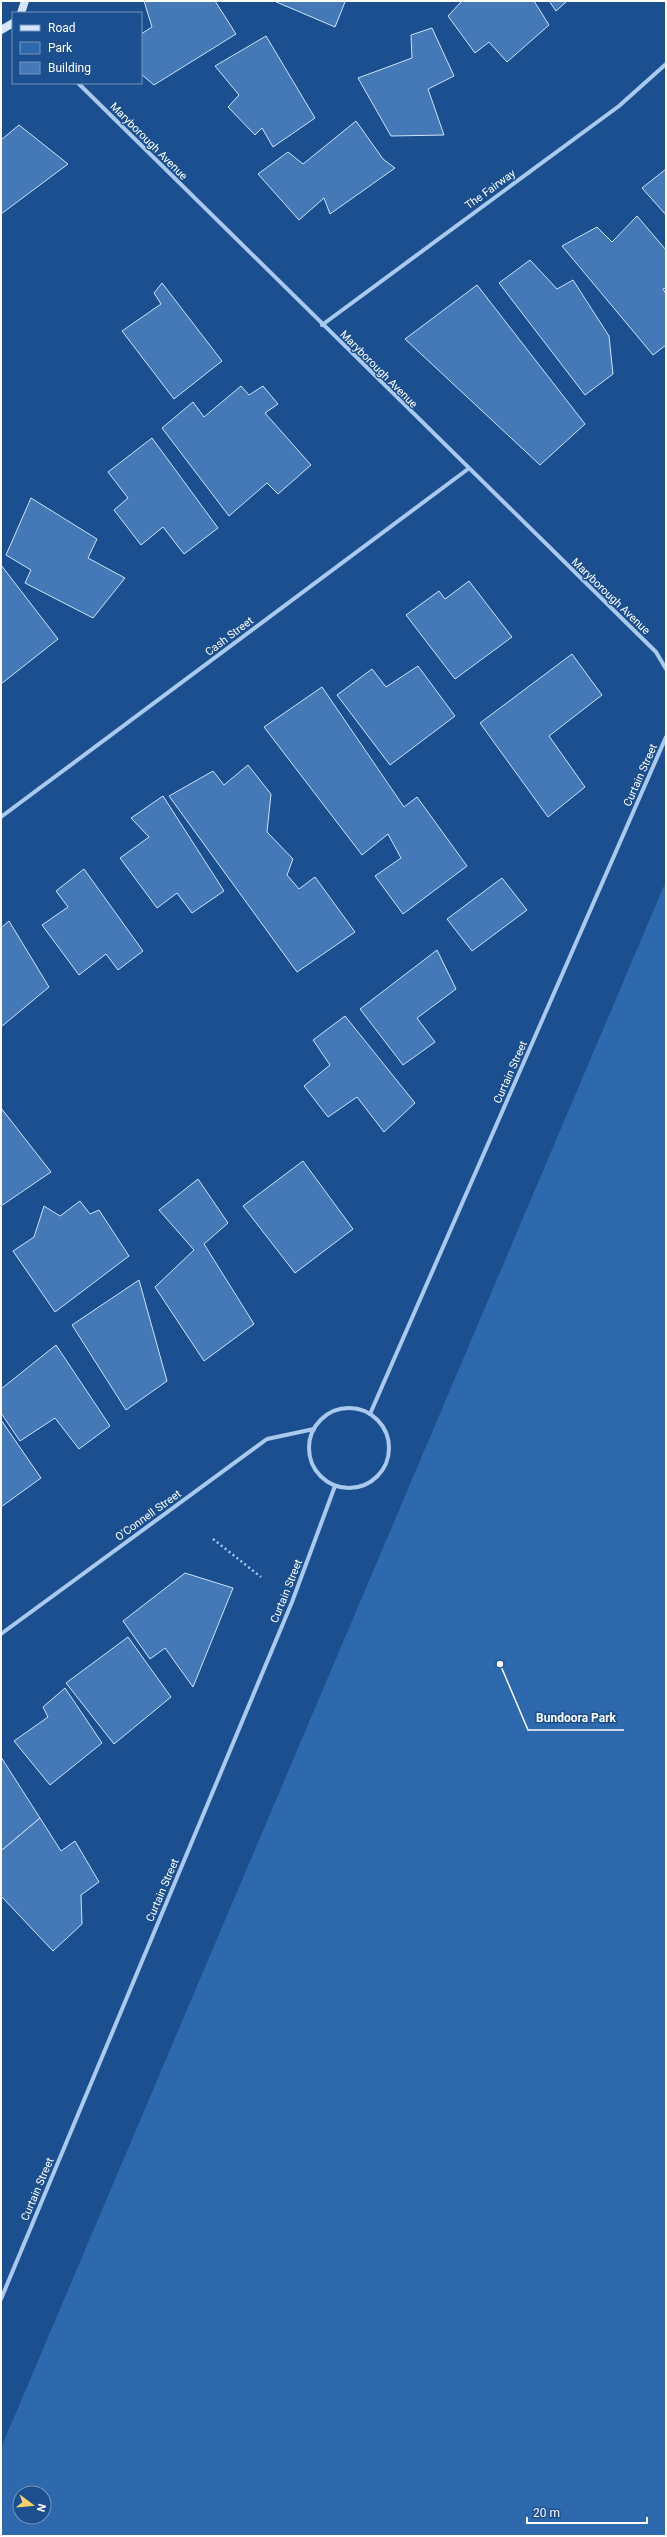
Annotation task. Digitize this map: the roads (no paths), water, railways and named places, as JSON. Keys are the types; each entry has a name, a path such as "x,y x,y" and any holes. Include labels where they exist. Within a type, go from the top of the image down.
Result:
{"main road":[{"path":"21,12 25,1"},
{"path":"1,30 12,24"}],"street":[{"name":"The Fairway","path":"322,326 619,106 666,64"},
{"name":"Maryborough Avenue","path":"79,84 322,326 656,652 666,669"},
{"name":"Cash Street","path":"1,817 468,468"},
{"name":"Curtain Street","path":"370,1414 666,738"},
{"path":"356,1408 370,1414 381,1424 388,1437 389,1452 385,1466 377,1478 364,1486 350,1489 335,1486 320,1477 312,1463 309,1445 314,1429 324,1416 339,1409 356,1408"},
{"name":"O'Connell Street","path":"1,1634 267,1439 314,1429"},
{"name":"Curtain Street","path":"1,2299 292,1602 335,1486"}],"place":[{"name":"Bundoora Park","path":"500,1664"}]}
